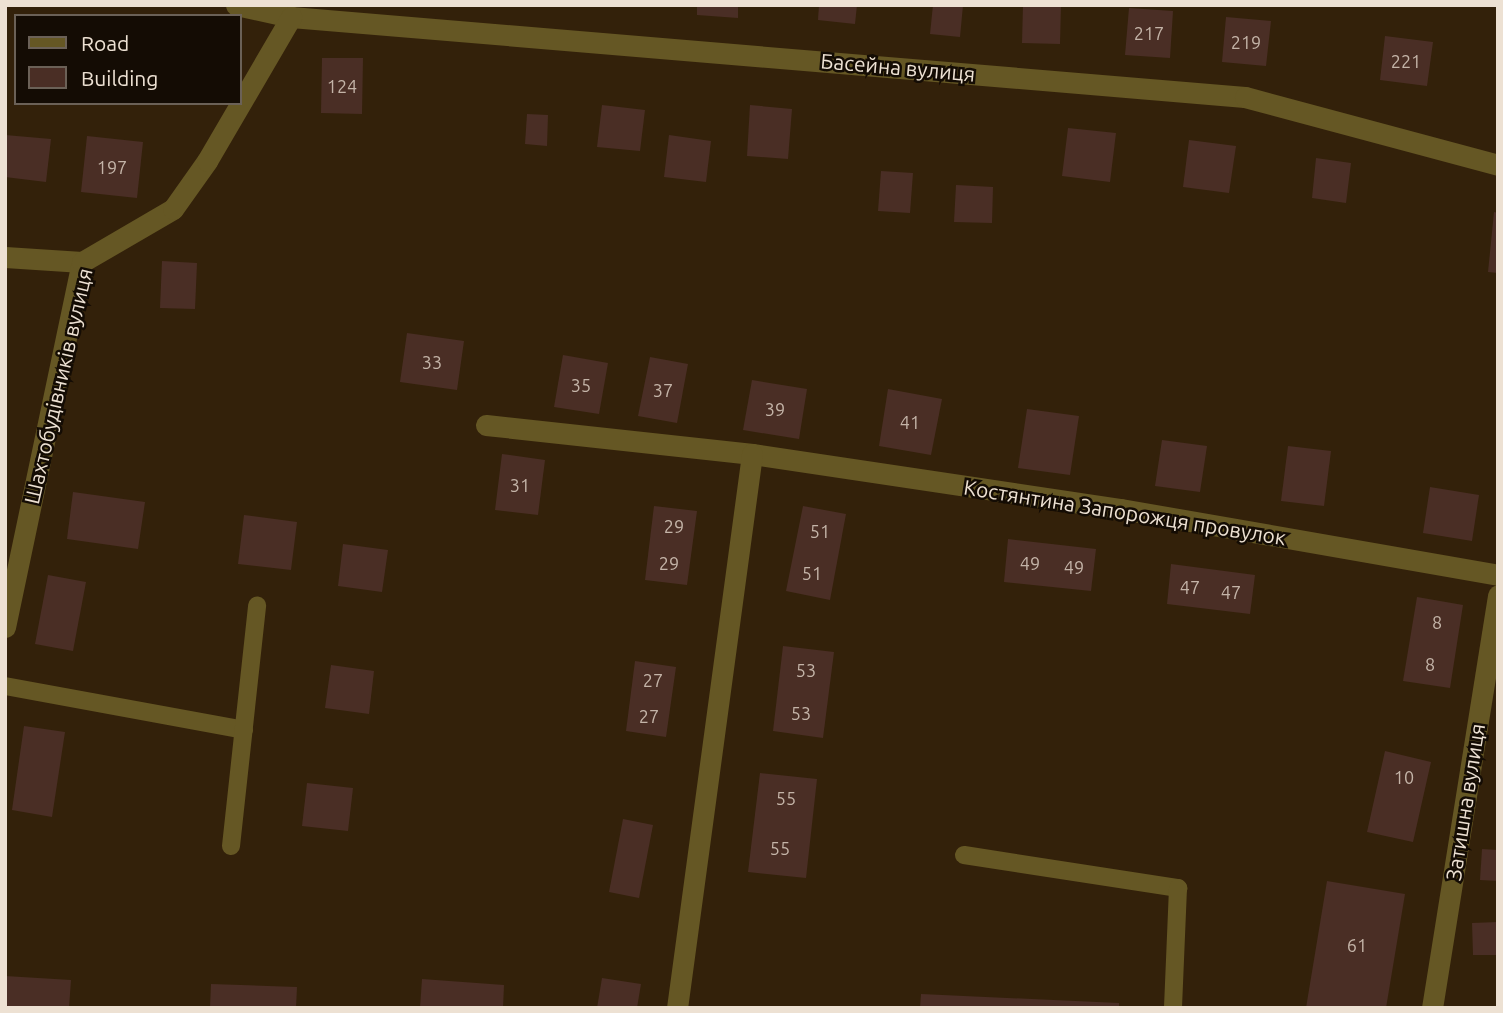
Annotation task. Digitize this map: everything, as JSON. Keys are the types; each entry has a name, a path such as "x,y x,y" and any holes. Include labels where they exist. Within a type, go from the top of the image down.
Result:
{"street":[{"name":"Басейна вулиця","path":"250,6 291,17 1245,97 1498,165"},
{"name":"Шахтобудівників вулиця","path":"242,101 291,17"},
{"name":"Шахтобудівників вулиця","path":"5,627 82,262 173,209 207,161 240,105"},
{"path":"5,257 82,262"},
{"name":"Костянтина Запорожця провулок","path":"486,425 752,454 1121,509 1498,575"},
{"path":"677,1008 752,454"},
{"name":"Затишна вулиця","path":"1432,1008 1498,595"}],"lane":[{"path":"231,846 257,606"},
{"path":"5,686 244,730"},
{"path":"964,855 1178,888 1173,1008"}],"building":[{"path":"697,5 738,5 738,18 697,15"},
{"path":"819,5 857,5 855,24 818,20"},
{"path":"933,5 963,5 960,37 930,34"},
{"path":"1023,5 1061,5 1060,44 1022,43"},
{"path":"1129,8 1173,11 1170,58 1125,55"},
{"path":"1226,17 1271,21 1266,66 1222,62"},
{"path":"1385,36 1433,42 1427,86 1380,80"},
{"path":"322,58 363,58 362,114 321,113"},
{"path":"602,105 645,110 640,151 597,147"},
{"path":"750,105 792,109 788,159 747,156"},
{"path":"527,114 548,115 547,146 525,144"},
{"path":"1068,128 1116,133 1110,182 1062,176"},
{"path":"5,135 51,139 46,182 5,177"},
{"path":"669,135 711,141 706,182 664,177"},
{"path":"87,136 143,142 137,198 81,192"},
{"path":"1189,140 1236,146 1229,193 1183,187"},
{"path":"1316,158 1351,163 1346,203 1312,198"},
{"path":"881,171 913,173 910,213 878,211"},
{"path":"956,185 993,187 992,223 954,222"},
{"path":"1494,212 1498,213 1498,273 1488,272"},
{"path":"162,261 197,263 195,309 160,308"},
{"path":"407,333 464,341 457,390 400,382"},
{"path":"563,355 608,363 599,414 554,407"},
{"path":"650,357 688,364 677,423 638,416"},
{"path":"752,380 807,389 799,439 743,430"},
{"path":"888,389 942,399 931,455 879,446"},
{"path":"1027,409 1079,416 1070,475 1018,468"},
{"path":"1162,440 1207,446 1200,492 1155,486"},
{"path":"1288,446 1331,451 1324,506 1281,501"},
{"path":"502,454 545,460 538,515 495,510"},
{"path":"1430,487 1479,495 1472,541 1423,533"},
{"path":"73,492 145,502 138,549 67,539"},
{"path":"654,506 697,511 687,585 645,580"},
{"path":"803,506 846,514 830,600 786,591"},
{"path":"244,515 297,522 291,570 238,564"},
{"path":"1008,539 1096,549 1091,591 1004,582"},
{"path":"343,544 388,550 382,592 338,586"},
{"path":"1171,564 1255,575 1250,614 1167,604"},
{"path":"48,575 86,582 73,651 35,644"},
{"path":"1417,597 1463,605 1450,688 1403,681"},
{"path":"783,646 834,652 823,738 773,731"},
{"path":"635,661 676,667 666,737 626,731"},
{"path":"331,665 374,671 369,714 325,708"},
{"path":"24,726 65,732 52,817 12,810"},
{"path":"1385,751 1431,762 1413,842 1367,832"},
{"path":"760,773 817,779 806,878 748,872"},
{"path":"307,783 353,788 348,831 302,826"},
{"path":"623,819 653,825 639,898 609,892"},
{"path":"1482,849 1498,850 1498,881 1480,880"},
{"path":"1327,881 1405,894 1386,1008 1306,1008"},
{"path":"1498,922 1498,955 1473,955 1472,923"},
{"path":"5,976 71,980 69,1008 5,1008"},
{"path":"602,978 641,984 637,1008 597,1008"},
{"path":"422,979 504,985 503,1008 420,1008"},
{"path":"211,984 297,987 296,1008 210,1008"},
{"path":"921,994 1119,1003 1119,1008 920,1008"}]}
